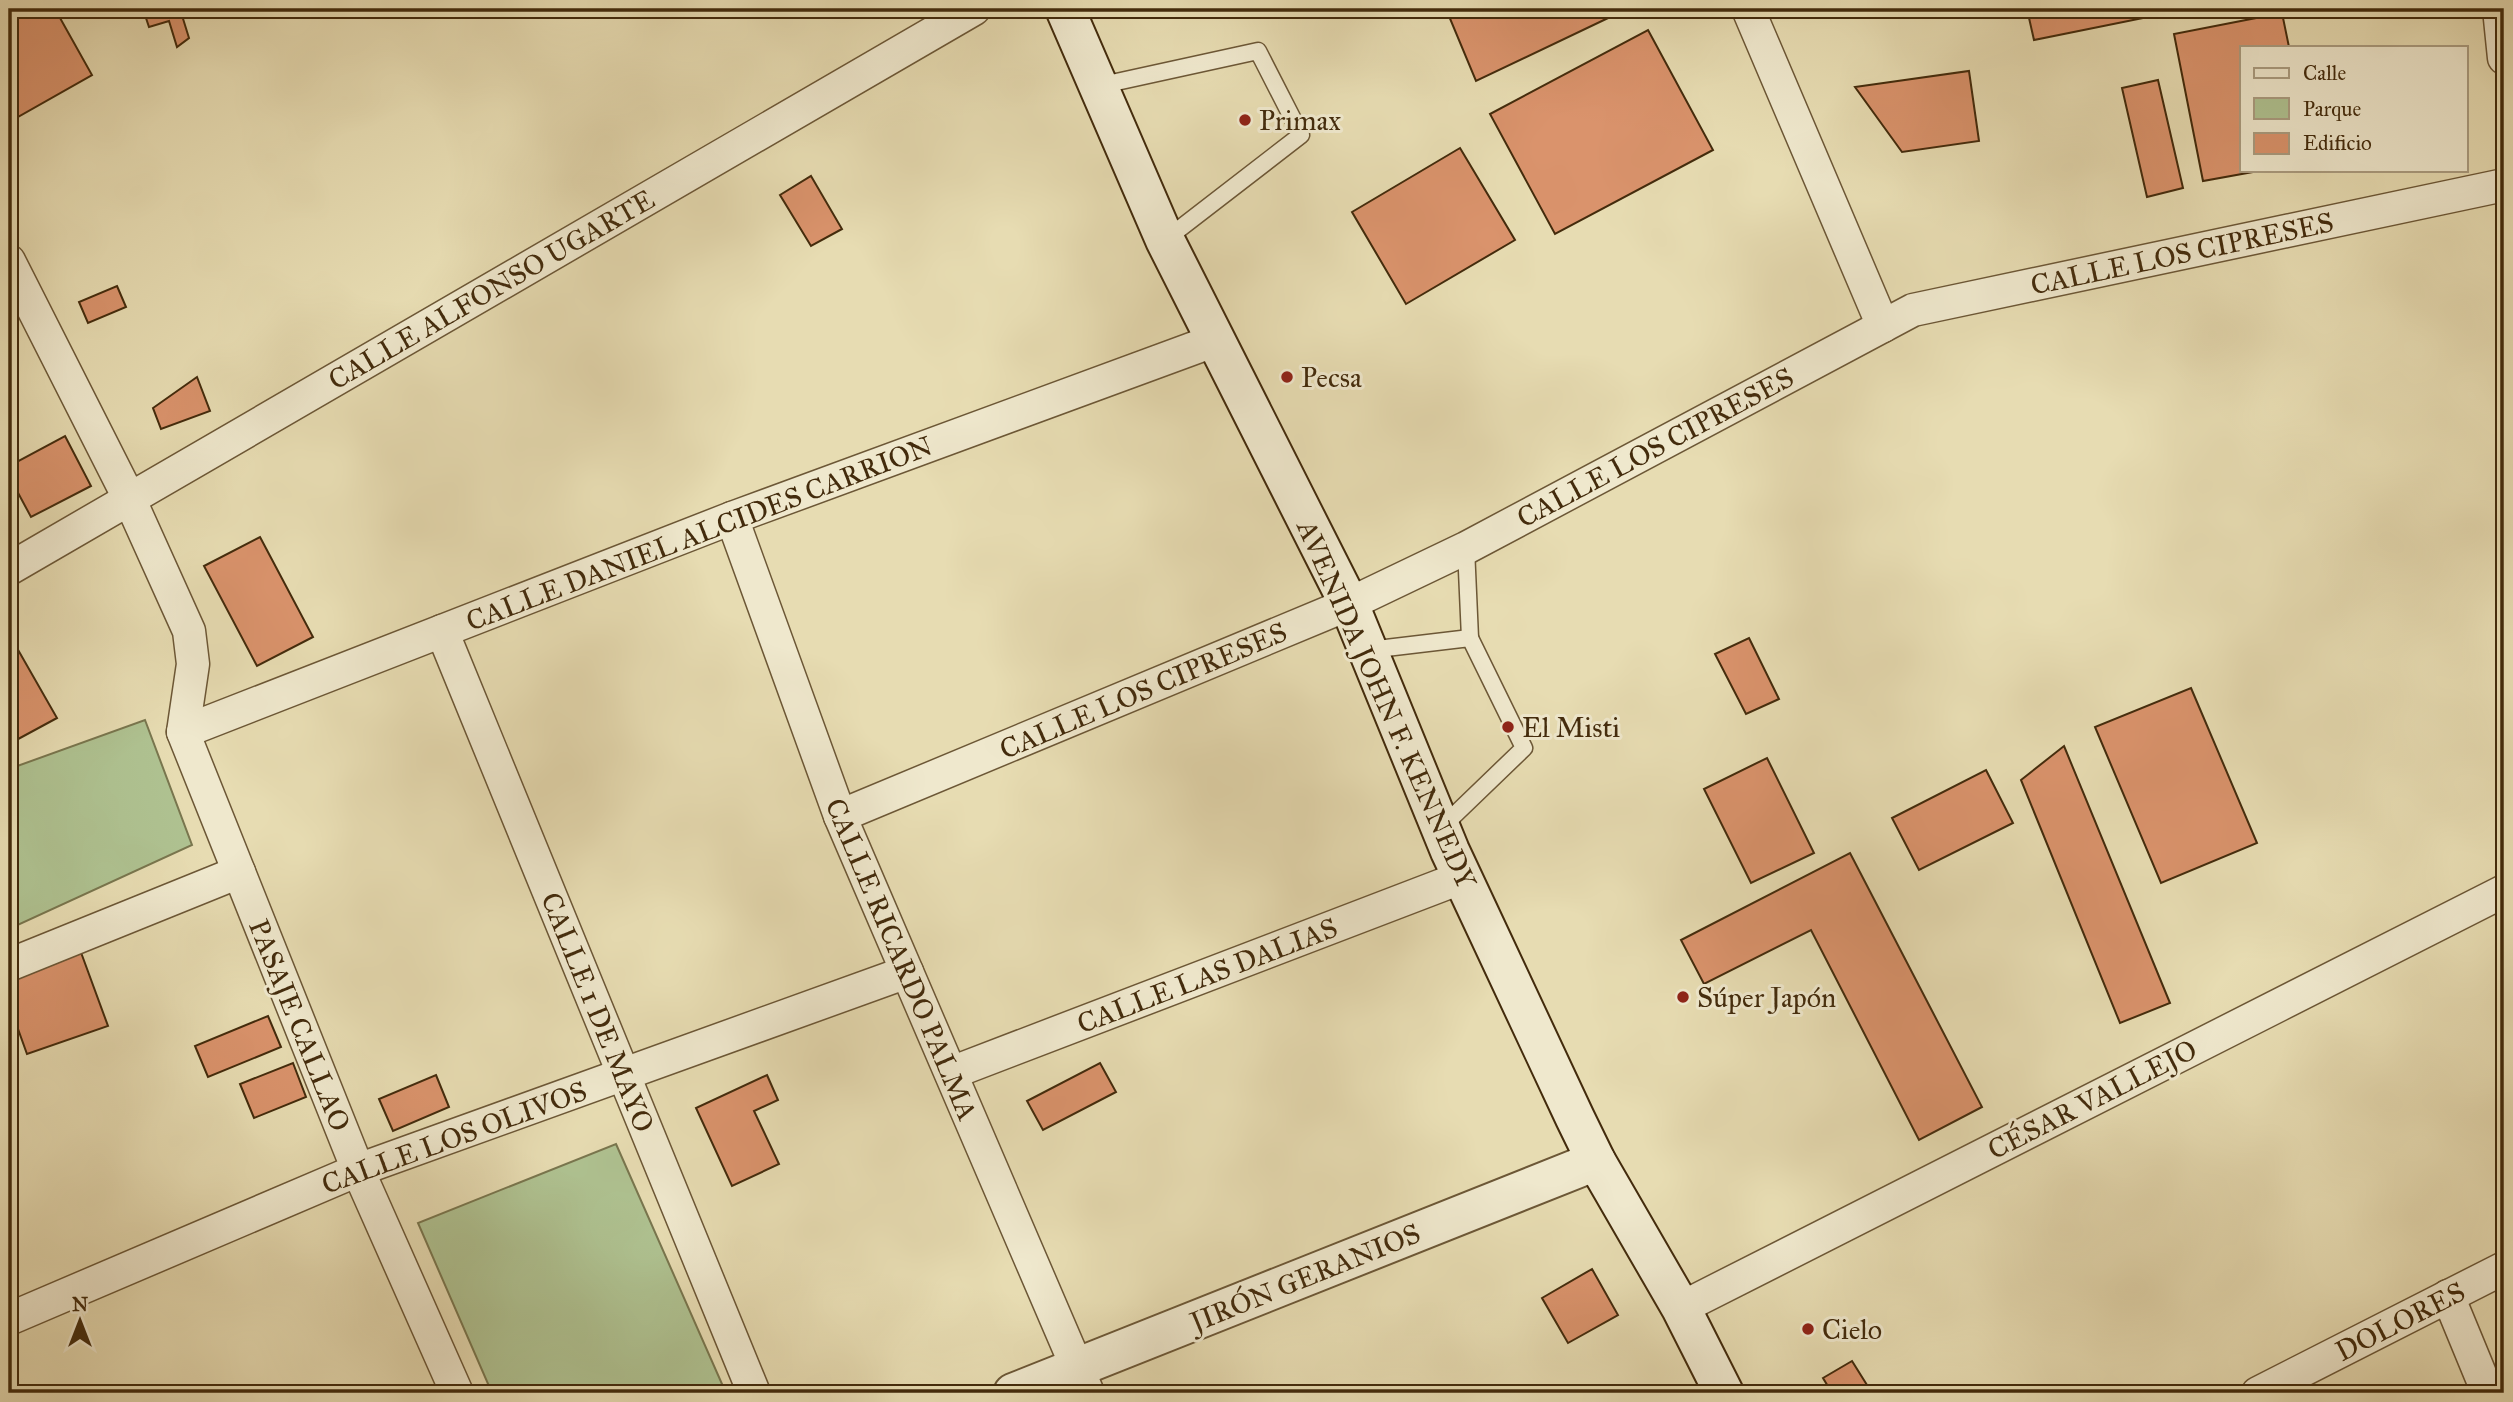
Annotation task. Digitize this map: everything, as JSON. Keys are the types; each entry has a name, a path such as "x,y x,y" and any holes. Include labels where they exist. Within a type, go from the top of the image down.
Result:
{"main road":[{"name":"AVENIDA JOHN F. KENNEDY","path":"1065,9 1165,240 1349,604 1441,829 1596,1161 1681,1308 1724,1393"},
{"name":"JIRÓN GERANIOS","path":"1013,1393 1083,1380 1596,1161"}],"street":[{"name":"CALLE ALFONSO UGARTE","path":"9,569 974,9"},
{"path":"1748,9 1883,326"},
{"path":"2499,9 2504,58"},
{"name":"CALLE LOS CIPRESES","path":"840,816 1349,604 1466,548 1913,310 2504,185"},
{"path":"9,261 129,498 189,631 193,664 183,732"},
{"name":"CALLE DANIEL ALCIDES CARRION","path":"183,732 732,518 1216,340"},
{"name":"CALLE RICARDO PALMA","path":"732,518 840,816 1083,1380"},
{"name":"CALLE 1 DE MAYO","path":"442,631 754,1393"},
{"name":"PASAJE CALLAO","path":"183,732 358,1170 457,1393"},
{"path":"9,965 239,873"},
{"name":"CALLE LAS DALIAS","path":"951,1073 1463,877"},
{"name":"CÉSAR VALLEJO","path":"1681,1308 2504,891"},
{"name":"CALLE LOS OLIVOS","path":"9,1320 358,1170 907,972"},
{"name":"DOLORES","path":"2258,1393 2504,1268"},
{"path":"2448,1296 2488,1393"}],"lane":[{"path":"1098,86 1258,51 1301,135 1165,240"},
{"path":"1441,829 1524,748 1470,638 1466,548"},
{"path":"1368,650 1470,638"}],"green space":[{"path":"145,720 192,845 9,929 9,769"},
{"path":"616,1144 726,1393 492,1393 418,1223"}],"building":[{"path":"9,9 55,9 92,75 9,122"},
{"path":"143,9 180,9 189,38 177,47 169,21 149,27"},
{"path":"1446,9 1627,9 1476,81"},
{"path":"2027,9 2151,9 2153,16 2034,40"},
{"path":"2282,13 2289,46 2240,46 2240,172 2253,172 2203,181 2174,34"},
{"path":"1648,30 1713,150 1555,234 1490,114"},
{"path":"1969,71 1979,141 1902,152 1855,87"},
{"path":"2158,80 2183,188 2147,197 2122,88"},
{"path":"1460,148 1515,240 1406,304 1352,212"},
{"path":"811,176 842,229 811,246 780,195"},
{"path":"117,286 126,307 88,323 79,302"},
{"path":"197,377 210,411 161,429 153,408"},
{"path":"65,436 91,486 31,517 9,476 9,466"},
{"path":"260,537 313,637 257,666 204,566"},
{"path":"9,634 57,718 9,744"},
{"path":"1749,638 1779,699 1746,714 1715,654"},
{"path":"2191,688 2257,843 2161,883 2095,727"},
{"path":"2064,746 2170,1003 2120,1023 2021,780"},
{"path":"1767,758 1814,853 1751,883 1704,789"},
{"path":"1986,770 2013,823 1919,870 1892,818"},
{"path":"1850,853 1982,1107 1919,1140 1811,930 1704,984 1681,940"},
{"path":"79,947 108,1026 27,1054 9,1004 9,972"},
{"path":"268,1016 281,1047 208,1077 195,1046"},
{"path":"293,1063 306,1097 254,1118 240,1084"},
{"path":"1100,1063 1116,1092 1043,1130 1027,1101"},
{"path":"436,1075 449,1107 393,1131 379,1099"},
{"path":"767,1075 778,1100 754,1111 779,1164 732,1186 696,1108"},
{"path":"1592,1269 1618,1315 1568,1343 1542,1298"},
{"path":"1852,1361 1872,1393 1832,1393 1823,1378"}],"place":[{"name":"Primax","path":"1245,120"},
{"name":"Pecsa","path":"1287,377"},
{"name":"El Misti","path":"1508,727"},
{"name":"Súper Japón","path":"1683,997"},
{"name":"Cielo","path":"1808,1329"}]}
